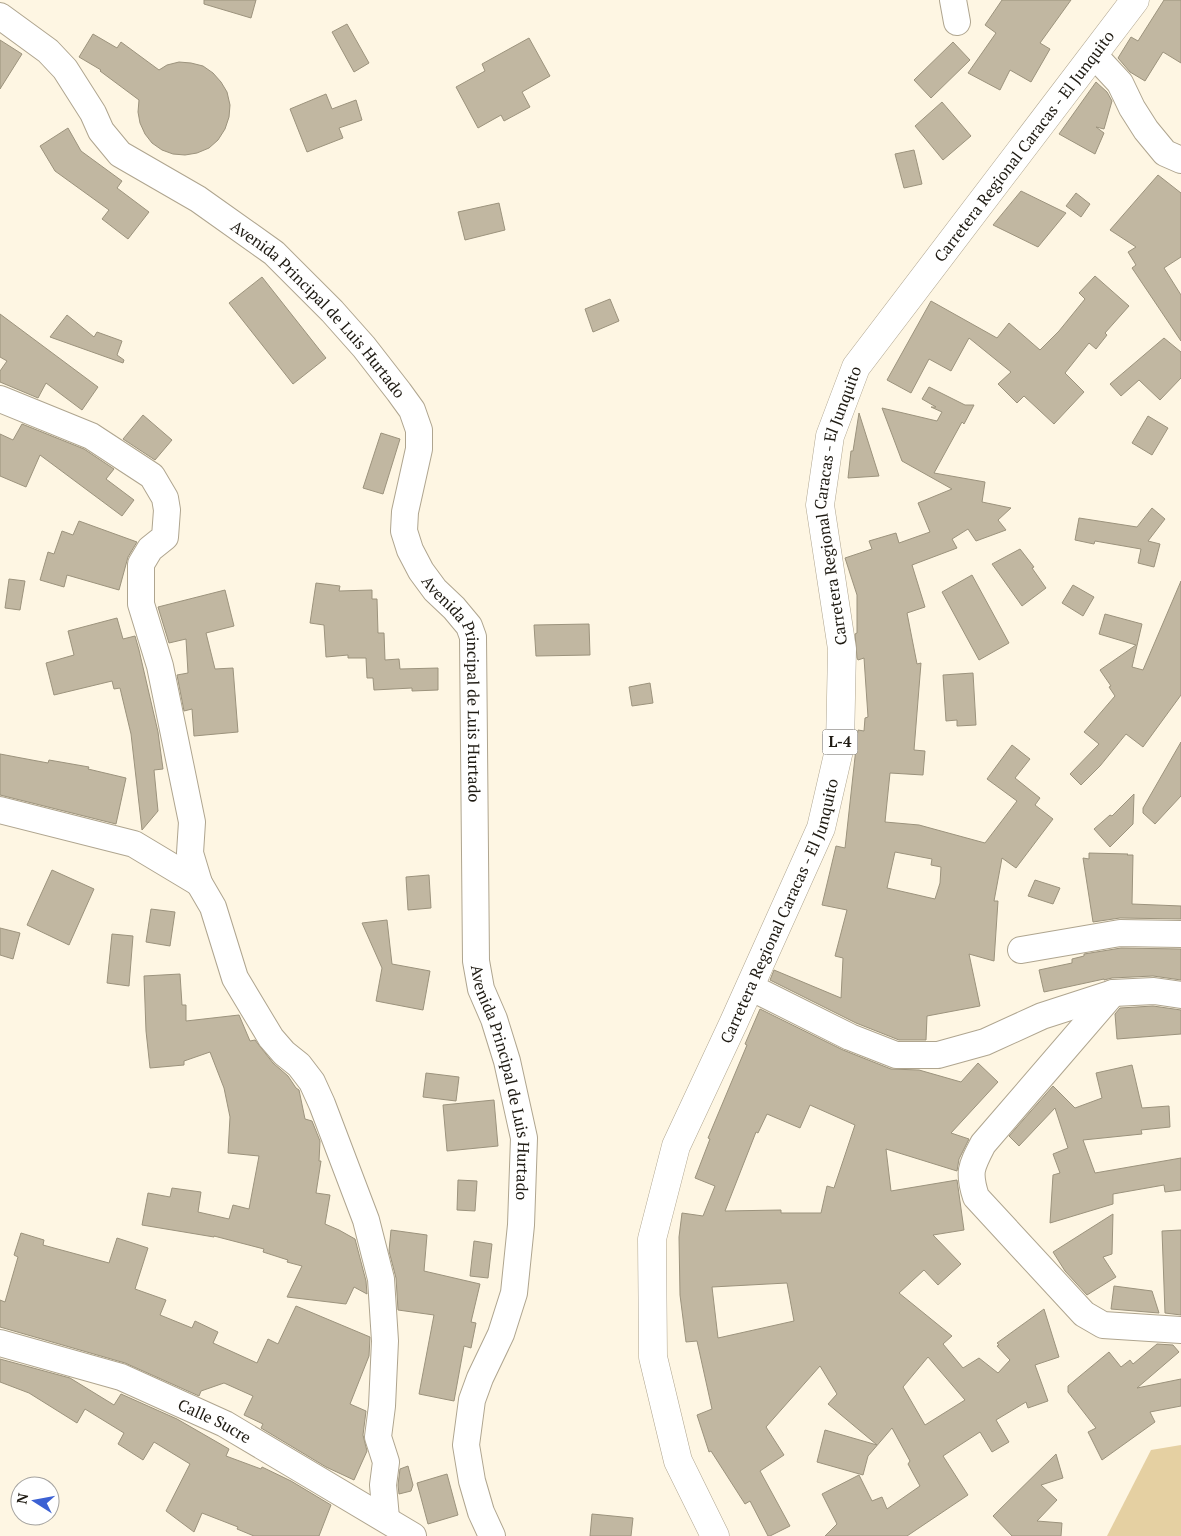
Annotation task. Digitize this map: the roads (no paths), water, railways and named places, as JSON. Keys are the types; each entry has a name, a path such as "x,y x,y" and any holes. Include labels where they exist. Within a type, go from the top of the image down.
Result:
{"main road":[{"name":"Carretera Regional Caracas - El Junquito","path":"715,1536 678,1461 653,1357 652,1239 676,1146 821,828 840,746 842,649 820,505 830,436 856,367 1135,0"}],"street":[{"name":"Avenida Principal de Luis Hurtado","path":"0,16 48,51 65,69 89,106 101,131 120,154 198,199 274,253 302,279 364,347 400,392 412,410 419,430 419,449 406,512 404,532 410,550 421,571 435,590 469,626 473,637 476,961 481,989 494,1019 507,1062 524,1138 522,1225 514,1293 501,1334 480,1378 472,1400 466,1445 472,1481 481,1512 492,1536"},
{"path":"1094,55 1120,83 1132,108 1146,130 1166,153 1181,160"},
{"path":"0,400 91,436 152,476 165,498 167,510 165,537 150,548 141,564 142,604 160,666 192,822 190,853 199,883 213,906 235,978 271,1038 284,1053 299,1065 312,1082 366,1220 381,1279 385,1341 382,1406 378,1437 386,1462 383,1485 386,1518"},
{"path":"0,810 134,844 199,883"},
{"path":"1021,950 1120,933 1181,934"},
{"path":"750,987 850,1036 896,1056 938,1055 985,1042 1042,1016 1113,993 1154,991 1181,994"},
{"path":"1113,993 983,1144 973,1163 971,1179 976,1197 1084,1314 1103,1325 1181,1330"},
{"name":"Calle Sucre","path":"0,1343 121,1377 217,1420 386,1518 413,1536"}]}
